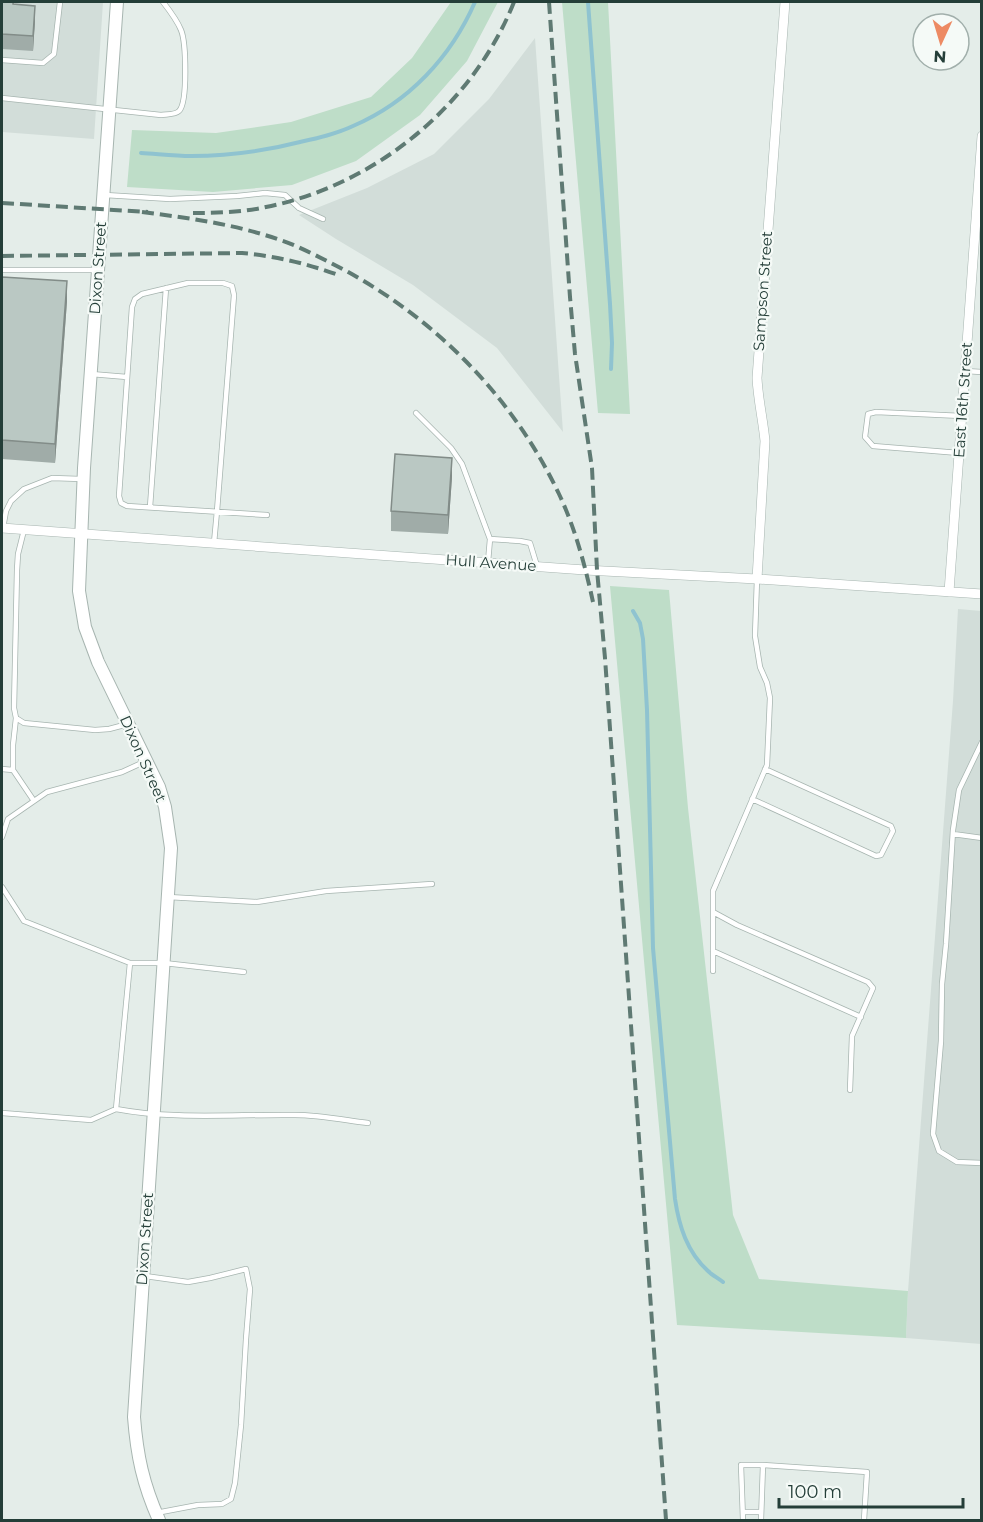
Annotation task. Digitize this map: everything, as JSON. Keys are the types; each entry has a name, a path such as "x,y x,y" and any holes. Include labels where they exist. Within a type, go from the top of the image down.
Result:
{"street":[{"name":"Dixon Street","path":"117,2 84,479 79,591 85,627 98,662 159,787 165,807 171,848 134,1417 140,1468 147,1494 157,1517"},
{"name":"Sampson Street","path":"757,579 765,441 757,378 785,2"},
{"name":"East 16th Street","path":"949,592 981,136"},
{"name":"Hull Avenue","path":"2,529 981,594"}],"lane":[{"path":"2,60 43,63 54,54 60,2"},
{"path":"2,98 161,115 179,111 182,105 185,78 185,48 182,31 163,2"},
{"path":"103,195 170,199 285,195 299,208 323,219"},
{"path":"2,270 98,270"},
{"path":"214,543 217,511 234,295 232,286 223,283 188,283 142,294 135,299 132,307 119,495 121,503 127,506 217,511 267,515"},
{"path":"150,507 166,288"},
{"path":"965,371 981,372"},
{"path":"91,374 127,377"},
{"path":"959,453 873,446 866,437 868,414 876,412 962,416"},
{"path":"416,413 452,448 462,464 490,539 488,563"},
{"path":"2,529 11,501 24,489 52,478 84,479"},
{"path":"24,530 17,570 14,708 16,718 13,770 34,801"},
{"path":"490,539 530,543 537,566"},
{"path":"713,970 713,891 767,765 770,698 760,667 755,636 757,579"},
{"path":"16,718 24,723 95,730 128,724"},
{"path":"981,742 959,790 953,834 933,1134 939,1151 957,1162 981,1163"},
{"path":"2,837 8,819 47,792 122,772 146,761"},
{"path":"2,769 13,770"},
{"path":"752,799 876,856 881,855 893,831 891,826 765,769"},
{"path":"953,834 981,838"},
{"path":"168,897 257,902 326,891 432,884"},
{"path":"2,887 24,921 130,963 164,963 244,972"},
{"path":"713,912 737,925 868,982 873,988 852,1036 850,1090"},
{"path":"713,951 861,1017"},
{"path":"116,1109 130,963"},
{"path":"2,1113 91,1120 116,1109 153,1114 298,1115 368,1123"},
{"path":"143,1276 188,1282 246,1269 250,1289 241,1425 235,1484 231,1499 222,1504 198,1505 157,1517"},
{"path":"743,1521 741,1465 867,1472 864,1521"},
{"path":"761,1521 763,1465"},
{"path":"742,1512 761,1512"}],"shaded area":[{"path":"2,2 103,2 94,139 2,132"},
{"path":"535,38 563,432 497,348 413,285 299,215 367,188 434,154 489,99"},
{"path":"958,609 981,611 981,1344 906,1338"}],"green space":[{"path":"451,2 498,2 467,61 420,115 356,161 292,185 213,192 127,187 132,130 216,133 291,122 371,97 412,58"},
{"path":"562,2 608,2 630,414 598,413"},
{"path":"610,586 669,590 688,808 733,1215 759,1279 908,1291 906,1338 677,1325"}],"building":[{"path":"2,2 35,6 33,36 2,34"},
{"path":"2,277 67,281 55,444 2,440"},
{"path":"395,454 452,458 448,515 391,511"}],"waterway":[{"path":"141,153 191,156 246,152 320,137 353,126 392,104 426,76 454,41 475,2"},
{"path":"588,2 610,304 611,369"},
{"path":"633,611 640,623 643,639 653,948 675,1199 689,1247 701,1264 723,1282"}],"railway":[{"path":"193,213 248,210 307,196 345,180 382,160 416,135 447,106 473,74 496,39 514,2"},
{"path":"549,2 575,354 592,468 597,570 666,1520"},
{"path":"2,203 148,212"},
{"path":"142,212 229,226 292,244 366,282 433,331 492,389 517,422 539,457 570,520 593,602"},
{"path":"2,256 242,253 292,261 341,276"}]}
